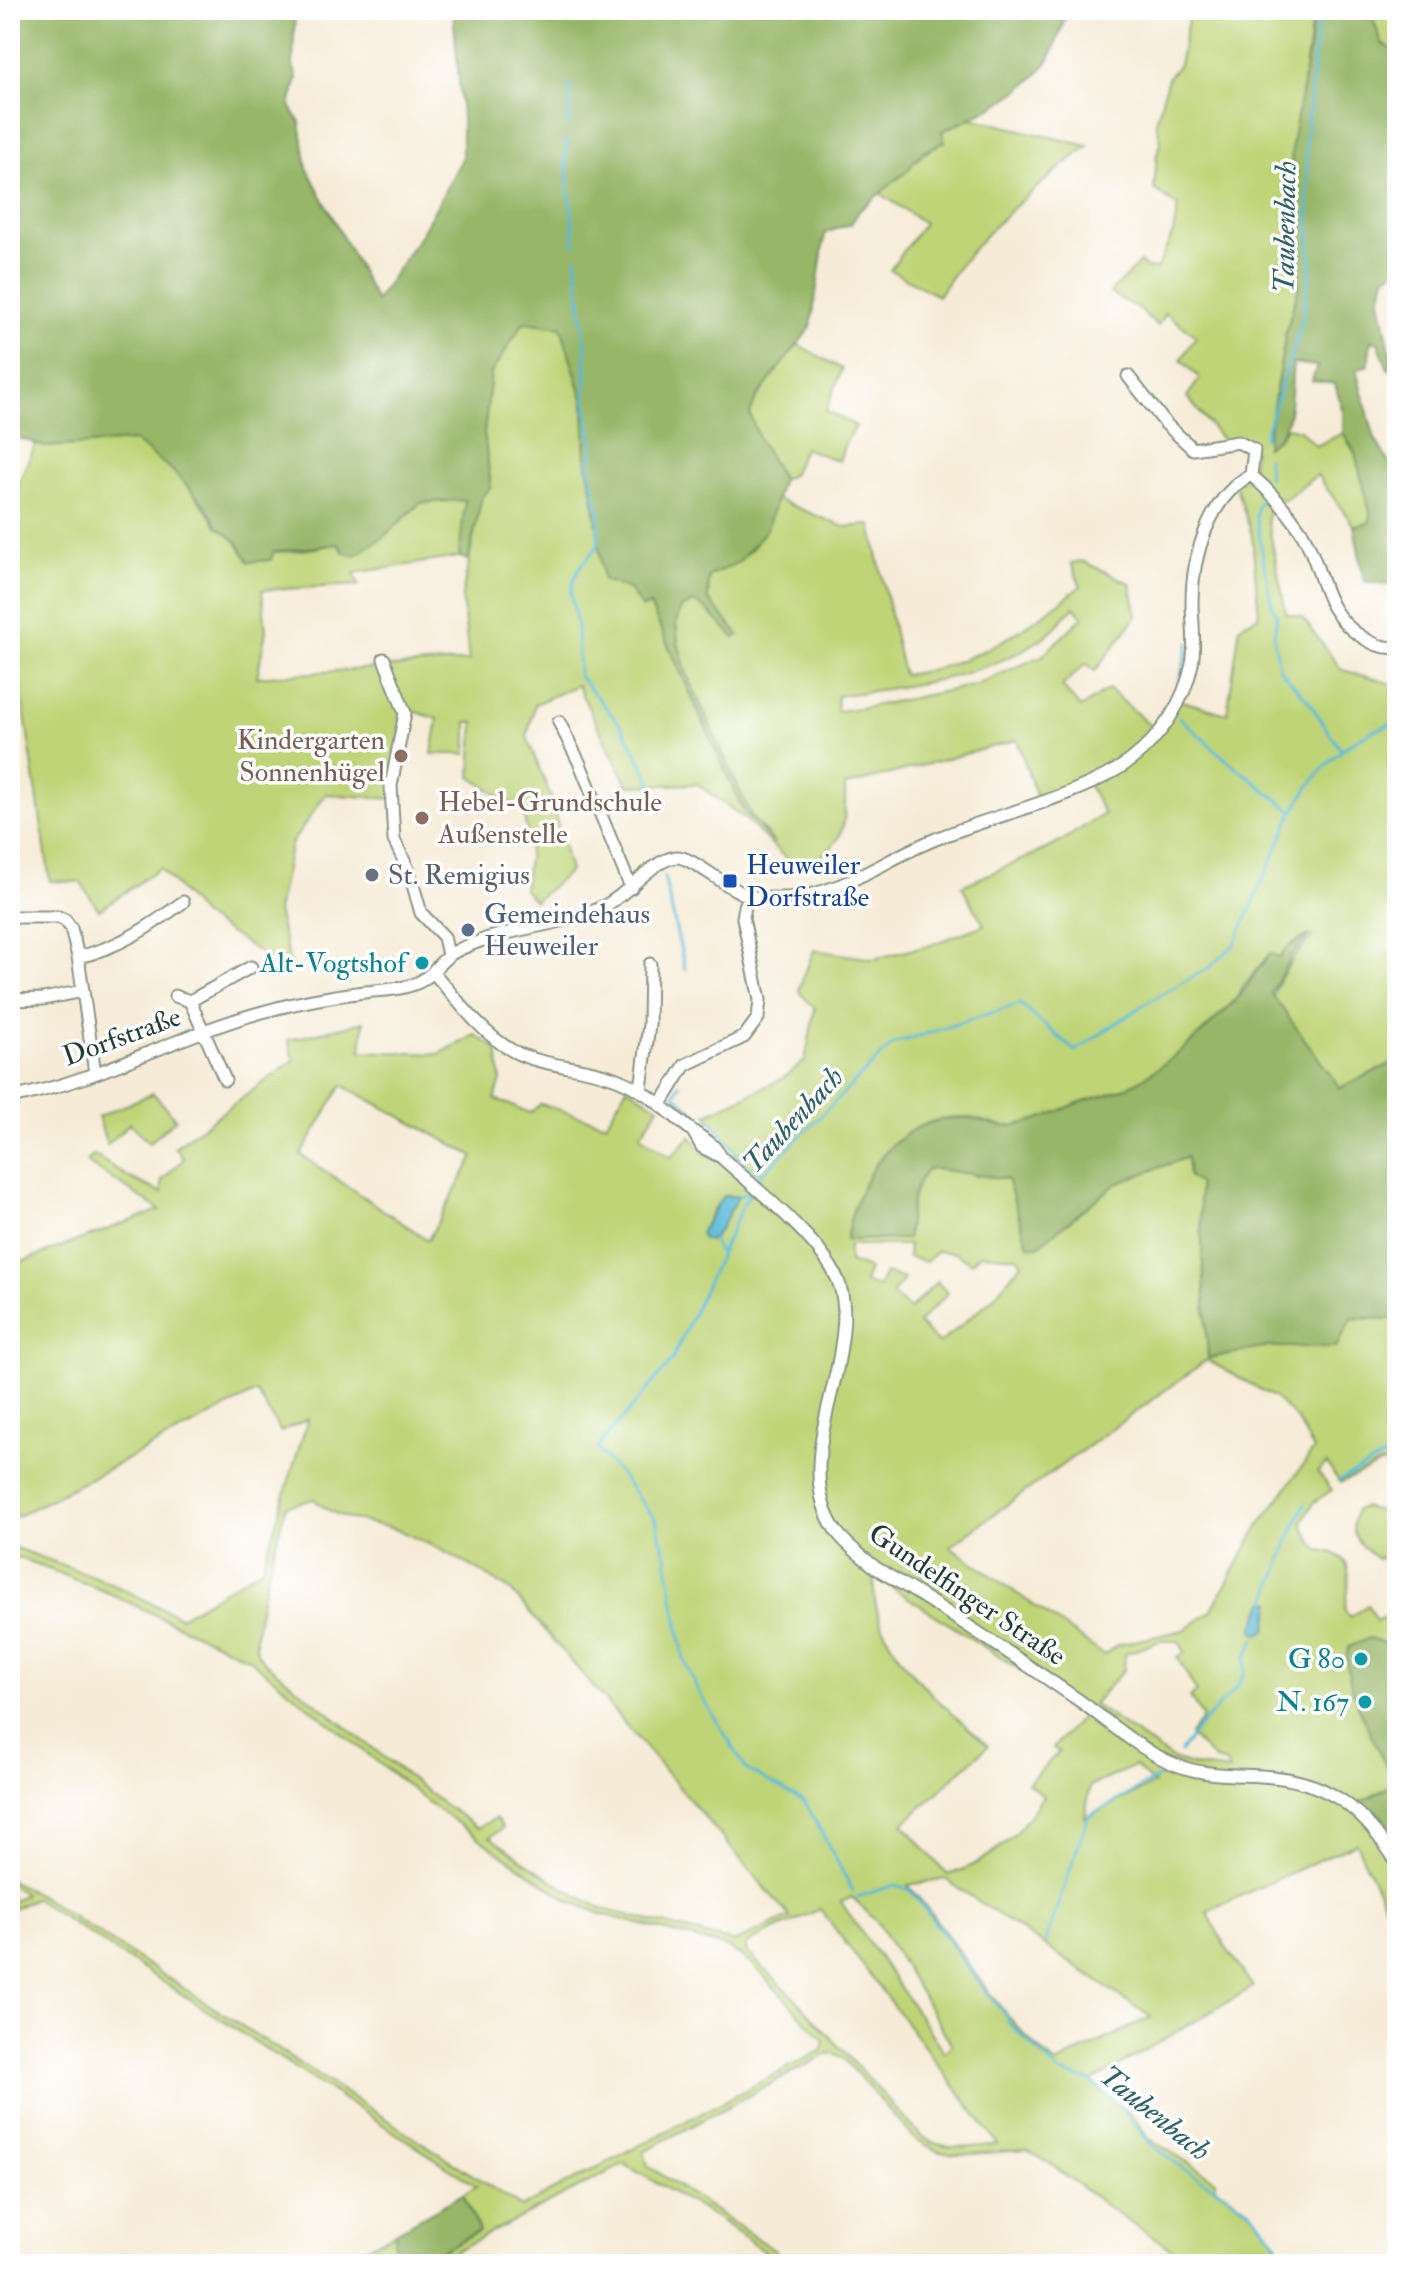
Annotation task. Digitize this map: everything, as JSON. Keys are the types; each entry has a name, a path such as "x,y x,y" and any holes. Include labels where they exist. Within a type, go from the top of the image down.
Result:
{"street":[{"path":"1128,376 1166,424 1193,449 1238,442 1254,450 1251,475"},
{"path":"1251,475 1270,491 1301,531 1329,604 1345,625 1375,645 1397,647"},
{"path":"434,973 448,955 483,940 606,906 647,873 676,857 689,858 727,886 751,897 791,898 827,890 860,877 929,842 1088,784 1133,759 1159,734 1174,710 1192,662 1193,578 1214,513 1235,484 1251,475"},
{"path":"384,659 405,713 391,786 394,840 409,871 421,913 444,937 448,955"},
{"path":"559,722 580,764 631,888"},
{"path":"661,1104 685,1065 744,1037 758,1018 760,1000 743,918 745,906 751,897"},
{"path":"78,957 129,939 183,902"},
{"path":"10,917 58,917 71,928 95,1073"},
{"path":"641,1089 647,1053 650,964"},
{"path":"175,996 190,1001 251,967"},
{"name":"Gundelfinger Straße","path":"434,973 469,1014 516,1052 612,1077 641,1089 694,1133 705,1137 721,1157 819,1247 840,1286 844,1331 819,1457 821,1496 825,1511 844,1540 876,1568 1154,1753 1198,1771 1272,1777 1319,1788 1336,1796 1368,1821 1397,1863"},
{"name":"Dorfstraße","path":"10,1098 46,1090 285,1006 408,986 434,973"},
{"path":"10,1000 43,999 83,991"},
{"path":"190,1001 204,1033"},
{"name":"Dorfstraße","path":"204,1033 225,1080"}],"green space":[{"path":"10,10 295,10 293,65 297,78 290,106 300,122 307,168 376,301 423,231 462,159 462,118 453,10 1069,10 1053,51 1034,78 1005,100 942,131 945,142 922,152 907,171 860,210 851,224 825,233 811,327 756,398 750,414 759,439 782,479 767,529 739,562 709,576 708,599 739,635 735,638 705,608 693,602 681,608 676,623 687,675 752,818 774,843 744,812 650,605 642,608 629,589 603,580 586,460 584,402 561,327 524,322 491,373 484,433 491,487 482,496 468,560 459,557 465,500 420,503 382,538 356,555 344,553 339,544 273,552 271,560 249,562 237,542 217,526 205,505 173,471 134,441 45,447 10,435"},
{"path":"1190,10 1260,28 1266,10 1313,10 1291,173 1299,286 1286,332 1266,446 1278,439 1287,427 1300,430 1316,446 1343,433 1355,453 1371,516 1369,523 1354,526 1317,475 1283,501 1277,497 1270,505 1267,518 1286,613 1302,617 1342,670 1397,685 1397,1061 1340,1088 1273,996 1280,979 1312,936 1309,935 1289,946 1279,959 1270,953 1243,986 1239,996 1193,1041 1159,1069 1122,1091 1078,1103 1027,1124 1003,1126 961,1117 937,1120 916,1128 882,1156 869,1175 851,1217 846,1240 907,1239 914,1192 929,1168 1007,1179 1028,1245 1116,1184 1187,1157 1189,1177 1199,1184 1208,1358 1268,1347 1336,1347 1352,1318 1397,1319 1397,1462 1380,1464 1340,1483 1327,1464 1317,1472 1332,1490 1314,1502 1302,1522 1318,1550 1340,1556 1345,1562 1349,1579 1345,1610 1349,1617 1368,1605 1376,1621 1394,1612 1391,1604 1397,1601 1397,1647 1369,1639 1357,1704 1395,1784 1355,1805 1370,1819 1397,1856 1397,1931 1356,1843 1207,1911 1224,1945 1253,1987 1091,2082 1136,2119 1147,2137 1216,2180 1216,2188 1249,2209 1290,2264 1194,2264 1108,2207 1051,2164 1026,2150 955,2155 937,2151 914,2138 845,2060 834,2053 644,2151 648,2166 795,2264 782,2264 718,2219 624,2164 430,2264 416,2264 479,2231 463,2194 477,2186 34,1898 10,1911 10,1902 25,1894 10,1885 10,1880 41,1896 522,2207 822,2050 824,2040 754,1966 730,1948 601,1914 569,1901 430,1804 248,1658 104,1591 10,1554 10,1546 106,1581 180,1617 262,1568 308,1419 281,1432 256,1392 10,1520 10,1266 160,1210 86,1162 94,1155 130,1178 162,1193 162,1180 184,1159 175,1147 294,1060 288,1040 364,1022 361,1051 439,1054 475,1035 497,1049 501,1080 495,1099 530,1113 541,1104 606,1124 627,1087 659,1107 640,1136 671,1157 691,1136 707,1154 730,1160 736,1151 707,1114 782,1079 805,1061 815,1008 799,989 814,950 873,959 928,946 984,925 962,886 1053,846 1104,814 1088,784 1038,802 1017,740 845,786 844,817 839,837 833,846 798,870 744,818 697,784 628,786 577,685 535,704 527,737 550,795 570,871 535,901 524,890 529,852 524,812 471,777 474,722 467,722 467,754 432,754 438,719 410,710 405,713 392,799 326,794 291,844 277,911 291,968 267,957 203,916 160,868 99,910 80,882 50,881 10,617 10,501 36,444 45,447 134,441 174,472 226,531 253,547 271,551 296,551 339,544 344,553 382,538 420,503 466,500 459,557 354,573 359,585 262,590 266,631 257,677 469,661 462,596 482,495 491,487 484,433 491,373 524,322 561,327 584,402 586,460 593,494 629,589 642,608 650,605 744,812 772,840 752,818 687,675 676,622 681,608 693,601 705,608 735,637 738,635 708,599 709,576 735,562 753,547 766,527 776,499 844,527 871,525 903,675 953,663 1019,631 1081,586 1071,563 1082,561 1130,583 1137,616 1095,671 1086,663 1062,686 1080,708 1109,689 1159,733 1179,700 1227,714 1240,626 1259,616 1252,535 1235,484 1251,475 1254,450 1225,443 1187,397 1200,378 1181,360 1196,336 1165,313 1158,326 1140,310 1110,293 1140,262 1147,268 1157,269 1173,233 1178,207 1154,189 1161,142 1156,122 1168,78 1179,64","holes":["1074,607 1083,617 1042,656 976,685 837,711 837,696 966,673 1015,654 1053,630","342,1085 474,1156 428,1240 301,1155","727,1195 737,1197 702,1230 713,1209","849,1245 909,1245 908,1257 926,1262 937,1251 956,1253 971,1263 980,1254 1017,1257 1022,1263 992,1299 939,1344 918,1323 948,1293 937,1282 910,1309 892,1294 904,1279 885,1273 878,1287 864,1283 869,1269 849,1262","1207,1360 1274,1397 1296,1418 1314,1450 1260,1524 1211,1611 1184,1630 1117,1645 1104,1655 950,1546","314,1499 334,1513 418,1539 502,1585 513,1593 790,1917 734,1942 603,1909 559,1885 490,1837 503,1828 496,1818 478,1828 438,1800 263,1661 256,1639 272,1557 286,1506","874,1576 1086,1712 1053,1748 1059,1752 1028,1783 1043,1796 1014,1835 979,1862 948,1875 903,1824 988,1746 911,1671 883,1627 875,1602","1160,1641 1179,1641 1185,1653 1177,1657 1197,1692 1190,1697 1203,1718 1190,1735 1215,1760 1226,1763 1229,1771 1172,1759 1093,1704 1124,1669 1125,1654","1135,1766 1154,1784 1085,1817 1090,1786","945,1879 1151,2017 1056,2064 1014,2023 908,1885","852,1897 878,1923 952,2045 944,2052 841,1902","820,1909 998,2144 949,2147 921,2136 793,1996 746,1951 751,1941"]},
{"path":"1190,10 1266,10 1260,28"},
{"path":"1313,10 1370,10 1382,44 1397,52 1397,270 1385,277 1380,300 1393,368 1388,369 1378,342 1371,340 1368,365 1356,370 1375,439 1397,476 1397,580 1386,584 1364,581 1354,526 1369,523 1371,516 1355,453 1343,433 1343,412 1335,384 1312,381 1317,366 1293,363 1287,421 1276,439 1266,447 1286,332 1299,286 1291,173 1292,144"},
{"path":"1370,10 1397,10 1397,52 1382,44"},
{"path":"971,118 1088,146 988,233 938,296 890,270 924,223 880,193 918,158 944,142 942,131"},
{"path":"797,344 842,369 826,411 856,426 845,443 839,461 804,448 792,475 782,479 759,439 750,414 756,399"},
{"path":"1309,935 1292,955 1271,993 1340,1088 1397,1061 1397,1319 1352,1318 1336,1347 1268,1347 1208,1358 1199,1184 1189,1177 1187,1157 1116,1184 1038,1246 1028,1245 1007,1179 929,1168 914,1192 907,1239 846,1240 851,1218 869,1175 897,1141 915,1129 936,1121 960,1118 1002,1126 1018,1124 1129,1086 1175,1056 1231,1006 1270,953 1280,958 1289,946"},
{"path":"153,1093 176,1119 149,1143 130,1123 107,1145 98,1117"},
{"path":"1364,1507 1397,1516 1397,1547 1378,1559 1361,1545 1354,1533 1356,1510"},
{"path":"1369,1638 1397,1647 1397,1856 1370,1819 1355,1805 1395,1784 1362,1716 1349,1677 1349,1647"},
{"path":"463,2194 479,2231 416,2264 384,2264 393,2250 396,2232"},
{"path":"396,2232 393,2250 384,2264 336,2264"}],"water":[{"path":"723,1196 739,1196 714,1236 709,1241 703,1239 700,1234"},
{"path":"1267,1601 1272,1602 1266,1631 1258,1634 1253,1629"}],"waterway":[{"name":"Taubenbach","path":"1264,438 1301,326 1311,267 1306,137 1319,10"},
{"path":"569,126 570,85"},
{"path":"567,140 565,152 575,245"},
{"path":"576,258 586,348 585,396 593,450 589,465 599,512 598,546 580,567 571,595 577,624 579,676 623,728 649,777 655,798"},
{"path":"1267,458 1269,478"},
{"path":"1264,495 1257,505 1256,517 1272,607 1277,614 1274,639 1280,670 1307,699 1341,750"},
{"name":"Taubenbach","path":"1168,709 1166,707 1178,688 1189,643"},
{"path":"1075,782 1137,744 1166,707"},
{"name":"Taubenbach","path":"853,1891 805,1802 747,1770 697,1689 684,1659 666,1557 656,1520 598,1447 671,1362 743,1205 763,1173 893,1044 1020,1004 1075,1051 1145,1004 1210,967 1235,944 1293,812 1179,717"},
{"path":"1294,810 1336,755 1363,736 1397,722"},
{"path":"664,876 685,969"},
{"path":"680,1084 675,1095 705,1122 711,1121 746,1165 763,1173"},
{"path":"739,1196 750,1192"},
{"path":"713,1239 720,1253"},
{"path":"1340,1480 1397,1450"},
{"path":"1267,1601 1305,1504"},
{"path":"1181,1752 1197,1729 1237,1687 1255,1639"},
{"path":"1045,1942 1088,1817 1168,1772"},
{"name":"Taubenbach","path":"857,1897 892,1886 909,1889 1008,2017 1008,2022 1060,2073 1088,2080 1117,2103 1152,2145 1249,2209 1272,2236 1281,2256 1289,2264"}],"place":[{"name":"Kindergarten Sonnenhügel","path":"401,756"},
{"name":"Hebel-Grundschule Außenstelle","path":"422,818"},
{"name":"St. Remigius","path":"372,875"},
{"name":"Heuweiler Dorfstraße","path":"730,881"},
{"name":"Gemeindehaus Heuweiler","path":"468,930"},
{"name":"Alt-Vogtshof","path":"422,963"},
{"name":"G 80","path":"1361,1659"},
{"name":"N. 167","path":"1365,1702"}]}
